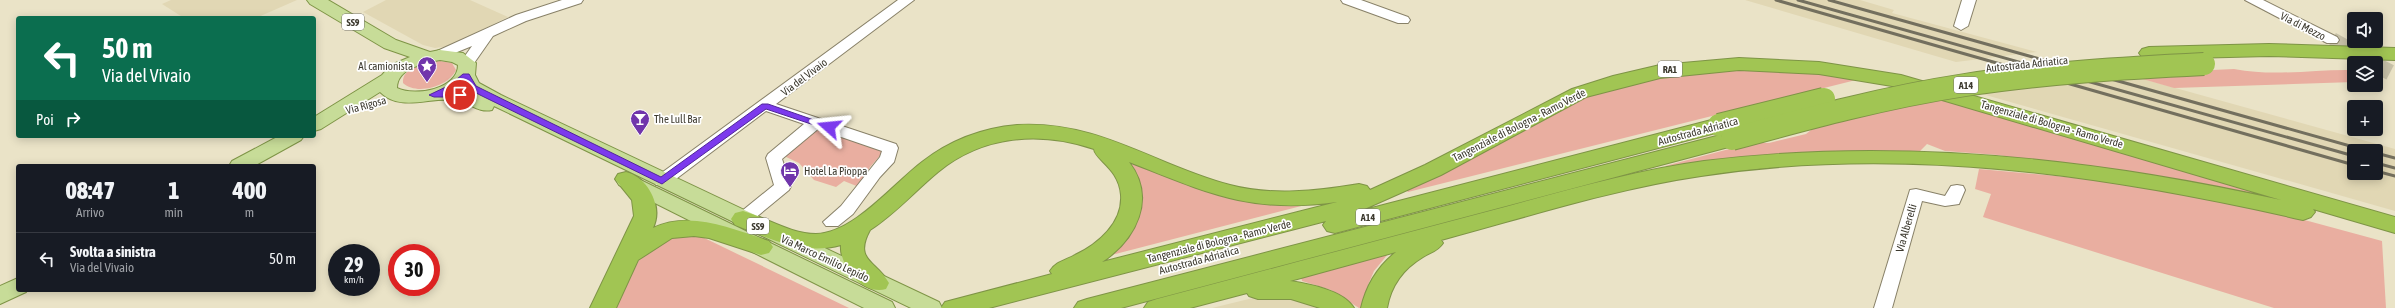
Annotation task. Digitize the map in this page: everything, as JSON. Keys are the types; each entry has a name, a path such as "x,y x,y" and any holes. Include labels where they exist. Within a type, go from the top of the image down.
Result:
{"highway":[{"name":"Autostrada Adriatica","path":"1088,308 1725,132 1861,90 1914,80 2033,63 2149,53 2269,50 2395,54"},
{"name":"Tangenziale di Bologna - Ramo Verde","path":"960,306 1342,209 1381,195 1422,176 1500,133 1579,93 1632,76 1658,70 1714,64 1789,65 1859,73 1908,83 2395,225"},
{"name":"Autostrada Adriatica","path":"1016,308 1725,132 1831,113 1930,91 2092,70 2204,64 2347,64"},
{"path":"2383,64 2395,65"},
{"path":"744,219 797,238 815,242 840,238 861,226 930,166 968,143 1002,134 1031,131 1057,133 1090,141 1229,192 1270,199 1299,199 1352,193 1385,185 1500,133"},
{"path":"960,306 1036,281 1082,262 1107,246 1120,232 1133,202 1132,186 1125,171 1118,161 1090,141"},
{"path":"1157,308 1638,180 1701,168 1795,160 1888,158 1988,163 2082,172 2187,188 2302,212 2395,236"},
{"path":"604,307 643,224 647,205 626,179"},
{"path":"2252,183 2395,221"},
{"path":"1374,308 1377,294 1387,276 1400,261 1419,249 1537,206"},
{"path":"2302,212 2395,240"},
{"path":"861,226 853,240 851,253 855,262 877,283"},
{"path":"628,256 642,244 661,233 686,227 704,228 760,247"},
{"path":"1175,308 1254,290 1277,288 1312,294 1340,308"}],"main road":[{"name":"SS9","path":"316,0 390,44 434,56 457,57 466,69 453,86 434,95 409,98 399,97"},
{"path":"390,44 398,57 388,90 399,97"},
{"name":"Via Rigosa","path":"316,124 333,115 393,75 434,56"},
{"name":"Via Marco Emilio Lepido","path":"466,69 472,87 483,93 662,181 923,304"},
{"name":"Via Marco Emilio Lepido","path":"434,95 462,95 535,130 626,179 884,308"},
{"name":"Via Rigosa","path":"333,115 399,97"},
{"path":"243,164 290,138"},
{"path":"0,296 16,287"}],"street":[{"path":"434,56 521,18 576,0"},
{"name":"Via del Vivaio","path":"662,181 907,0"},
{"path":"1348,0 1403,20"},
{"path":"1961,26 1969,0"},
{"name":"Via di Mezzo","path":"2252,0 2332,40"},
{"path":"466,69 489,33"},
{"path":"765,106 890,148 888,158 874,173 847,210 832,222"},
{"path":"744,219 783,186 774,158 815,123"},
{"name":"Via Alberelli","path":"1883,308 1916,194 1945,201 1953,200 1957,190"}],"shaded area":[{"path":"171,0 297,0 261,16 181,16 162,4"},
{"path":"386,0 470,0 508,17 449,46 435,48 423,45 363,12"},
{"path":"1745,0 1860,0 1894,10 1892,13 2037,52 1956,62"},
{"path":"440,61 452,63 456,70 447,81 440,85 424,89 409,87 403,83 406,73 416,66"},
{"path":"1753,66 1868,77 1408,192 1405,189 1585,96 1636,80"},
{"path":"2234,69 2280,73 2347,70 2347,82 2174,88 2125,74"},
{"path":"2125,74 2377,144 2347,144 2347,180 2383,180 2383,146 2395,149 2395,211 1975,92"},
{"path":"1947,96 2347,217 2216,188 1998,155 1945,151 1927,144 1918,153 1665,166 1752,143 1769,143 1806,134 1816,126"},
{"path":"817,127 885,150 870,167 859,187 844,181 836,187 814,180 799,163 784,156"},
{"path":"1125,158 1171,175 1317,202 1096,259 1127,218 1140,197 1139,181"},
{"path":"1979,169 2057,176 2161,189 2285,215 2382,241 2386,308 2274,308 1983,217 1991,194 1975,189"},
{"path":"694,233 849,308 616,308 644,249 667,237"},
{"path":"1388,254 1374,271 1368,285 1365,308 1359,308 1331,290 1302,281 1301,277"},
{"path":"1274,297 1294,300 1319,308 1212,308 1253,298"}],"tunnel":[{"path":"2332,40 2361,56"},
{"path":"2383,69 2395,75"}],"railway":[{"path":"1776,0 2347,163"},
{"path":"1798,0 2347,154"},
{"path":"1829,0 2347,145"},
{"path":"2383,155 2395,158"},
{"path":"2383,165 2395,168"},
{"path":"2383,173 2395,176"}],"place":[{"name":"Al camionista","path":"427,83"},
{"name":"The Lull Bar","path":"640,136"},
{"name":"Hotel La Pioppa","path":"790,188"}],"route":[{"path":"460,95 434,95 453,86 466,76 472,87 494,99 662,181 765,106 829,127"}]}
